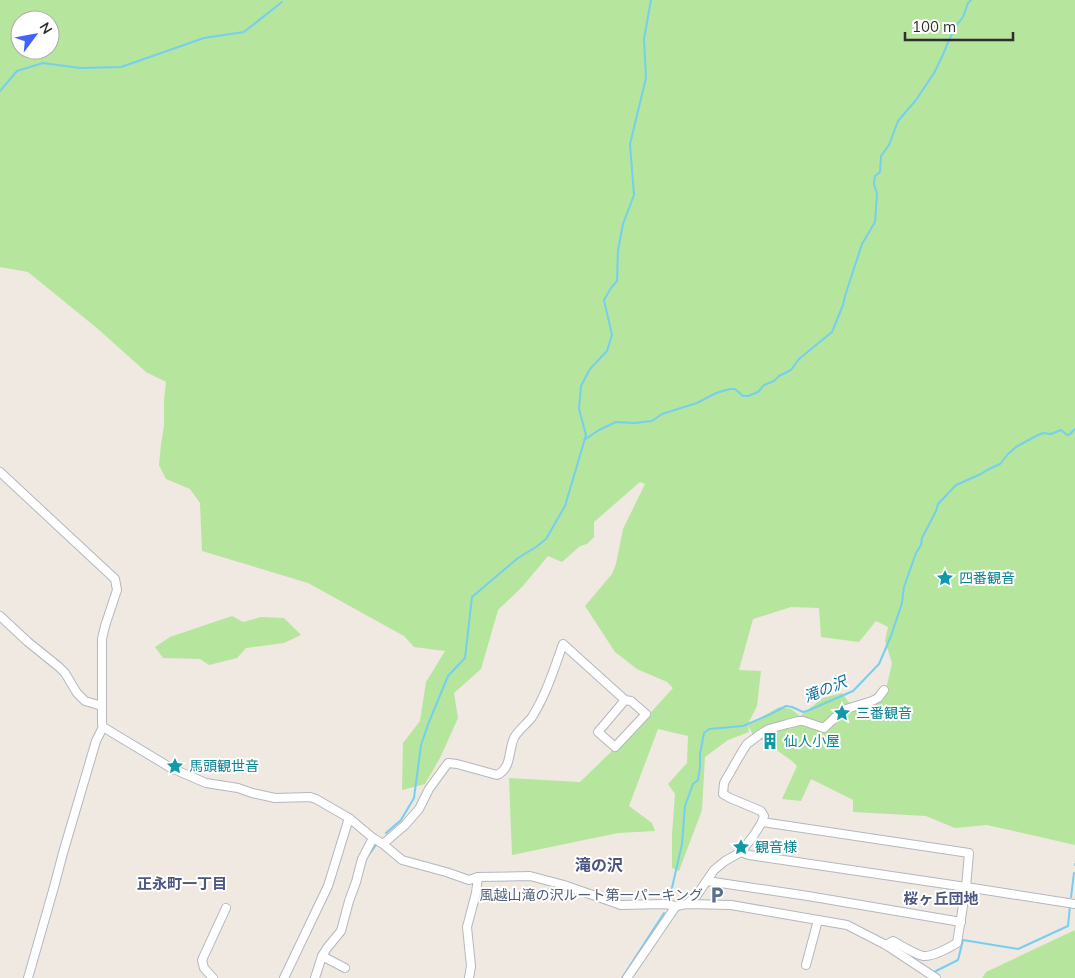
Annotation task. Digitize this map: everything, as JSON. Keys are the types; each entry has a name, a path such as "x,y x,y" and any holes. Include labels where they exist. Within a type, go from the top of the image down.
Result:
{"street":[{"path":"0,472 115,579 117,590 104,626 102,639 103,727 96,740 28,978"},
{"path":"0,616 65,673 76,693 85,701 102,706"},
{"path":"383,844 405,825 419,809 429,789 448,764 457,764 497,775 508,766 515,736 531,718 543,697 563,644 625,700 631,701 646,714 615,747 598,732 625,700"},
{"path":"687,904 697,895 714,870 741,852 762,822 764,816 761,811 724,794 724,783 747,744 764,731 793,722 803,722 824,728 843,710 872,702 884,690"},
{"path":"103,727 171,768 206,783 238,788 275,798 310,797 349,818 402,860 469,880 478,877 530,876 564,885 621,905 731,904 847,925 886,945 936,978"},
{"path":"284,978 328,886 349,818"},
{"path":"762,822 969,853 966,887 957,943 947,950 925,956 893,941 886,945"},
{"path":"315,978 322,956 341,931 348,901 356,882 362,859 372,838"},
{"path":"741,852 749,855 1075,904"},
{"path":"469,978 471,966 467,927 478,877"},
{"path":"707,881 960,922"},
{"path":"627,978 676,906"},
{"path":"213,978 204,968 202,960 226,908"},
{"path":"806,965 818,920"},
{"path":"322,956 345,968"}],"green space":[{"path":"0,0 1075,0 1075,845 987,825 955,828 926,816 853,812 853,800 811,779 801,801 782,799 797,766 753,735 748,725 749,732 728,740 705,757 702,810 679,871 672,868 675,794 668,784 687,763 688,736 658,729 629,806 652,823 655,831 618,833 512,855 509,778 580,782 644,720 673,688 667,682 637,669 615,652 585,606 612,574 616,564 623,529 645,484 640,482 594,522 594,537 587,544 580,546 562,562 548,556 522,587 498,610 481,669 454,693 458,718 440,758 425,784 402,790 403,743 420,721 426,682 445,651 414,647 404,636 308,583 202,551 200,503 190,489 166,479 159,465 164,426 166,382 146,372 98,329 28,272 0,267","holes":["791,607 819,608 821,637 859,642 876,621 888,627 885,641 892,663 885,694 872,706 855,711 842,693 823,698 800,716 791,709 779,707 748,724 757,706 761,671 739,670 753,619"]},
{"path":"232,616 243,622 261,617 284,618 301,635 284,643 246,648 237,658 209,665 200,659 163,658 155,647 170,637"},
{"path":"1075,930 1075,978 982,978 986,972"}],"waterway":[{"path":"386,833 401,820 414,798 421,745 429,722 448,676 465,658 472,597 518,558 546,539 565,506 586,435 579,409 581,386 590,369 607,351 612,335 604,300 617,281 618,250 623,224 634,195 630,144 646,78 644,39 651,0"},
{"path":"584,440 616,422 652,421 662,414 697,403 716,393 730,389 735,389 743,396 758,392 764,385 791,370 799,359 832,332 843,305 862,244 875,222 877,194 874,184 875,176 880,172 881,156 889,145 898,121 916,100 934,73 956,26 963,17 971,0"},
{"path":"0,91 17,71 43,63 80,68 121,67 204,38 244,32 282,2"},
{"name":"滝の沢","path":"669,901 682,844 685,806 693,784 698,780 704,733 709,729 743,726 786,706 803,712 807,711 853,691 879,664 891,636 902,603 904,587 916,553 938,504 956,485 1000,464 1016,447 1036,436 1043,433 1051,434 1061,430 1067,435 1075,429"},
{"path":"368,856 376,845"},
{"path":"1071,897 1074,873"},
{"path":"934,972 958,960 963,940 1018,949 1068,926 1070,906"},
{"name":"滝の沢","path":"622,978 664,913"}],"place":[{"name":"四番観音","path":"945,578"},
{"name":"三番観音","path":"842,713"},
{"name":"仙人小屋","path":"770,741"},
{"name":"馬頭観世音","path":"175,766"},
{"name":"観音様","path":"741,847"},
{"name":"風越山滝の沢ルート第一パーキング","path":"717,895"}],"district":[{"name":"滝の沢","path":"599,865"},
{"name":"正永町一丁目","path":"182,883"},
{"name":"桜ヶ丘団地","path":"941,898"}]}
